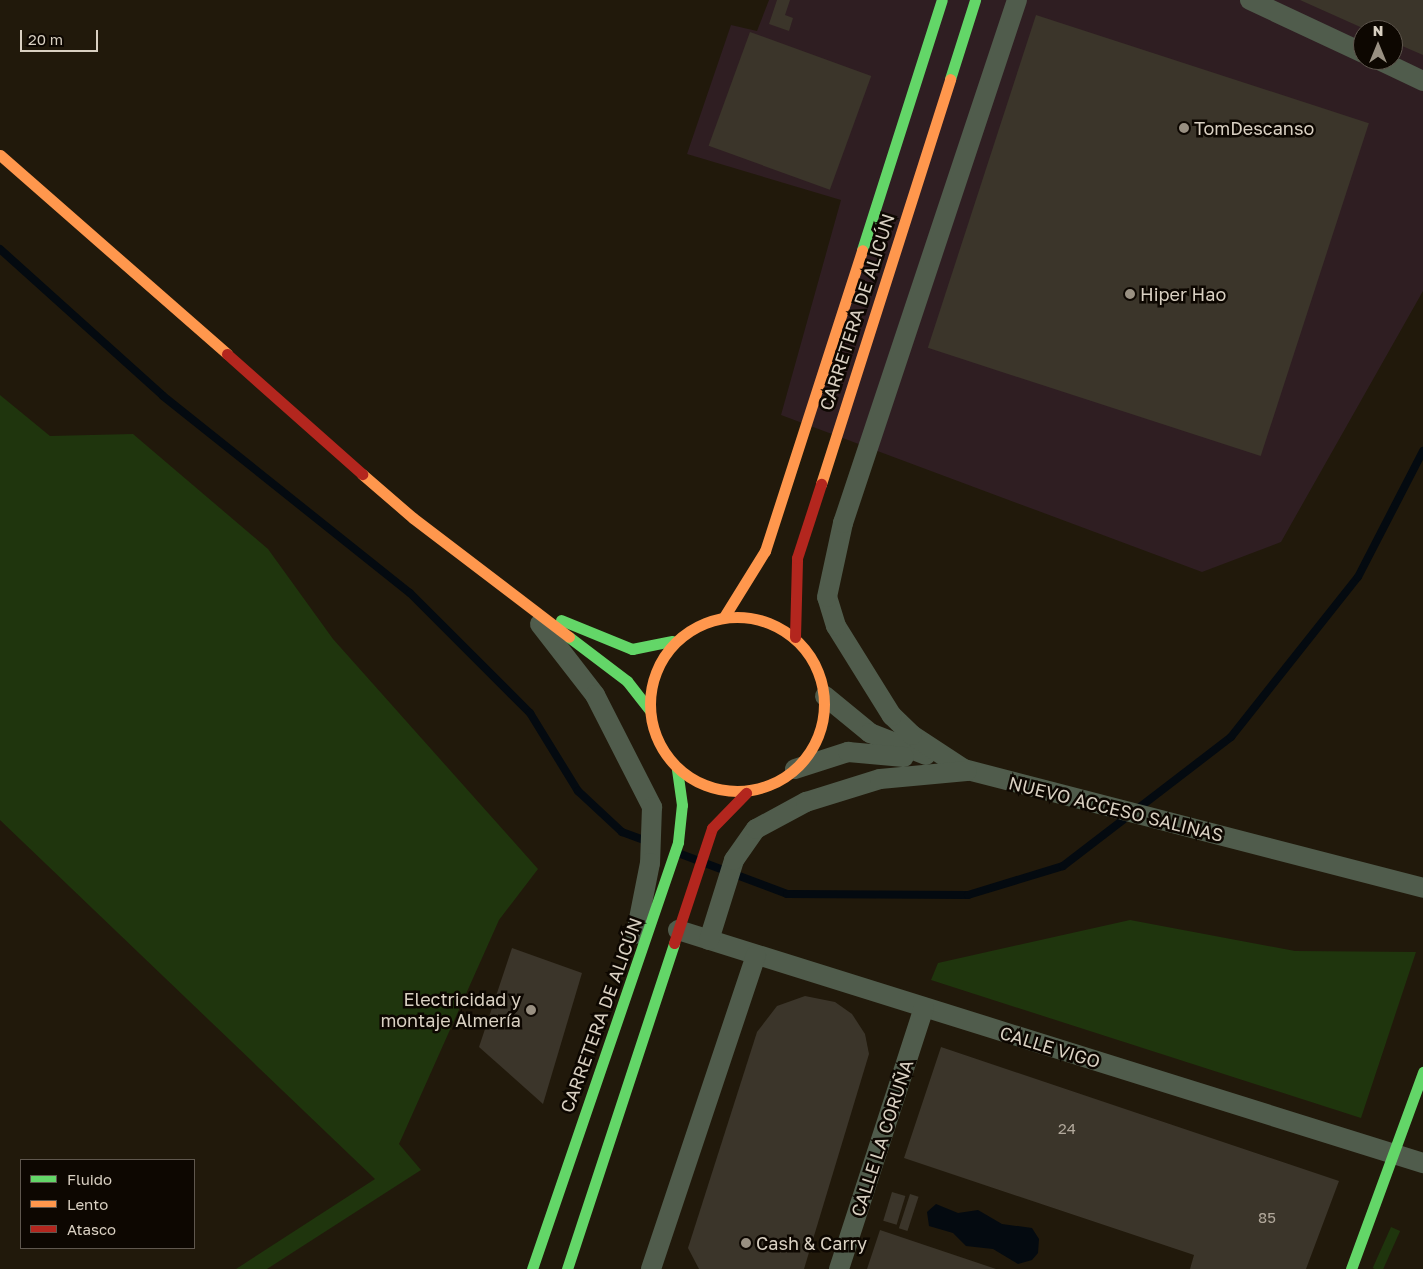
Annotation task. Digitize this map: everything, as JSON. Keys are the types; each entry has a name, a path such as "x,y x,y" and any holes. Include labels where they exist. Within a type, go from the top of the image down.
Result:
{"main road":[{"name":"CARRETERA DE ALICÚN","path":"724,617 765,551 942,0"},
{"name":"CARRETERA DE ALICÚN","path":"795,637 797,558 975,0"},
{"path":"0,155 413,518 525,605 627,681 649,709 660,741 677,768 701,784 746,793 770,786 795,769 820,730 825,696 819,671 795,637 760,620 724,617 701,621 672,641 632,649 525,605"},
{"path":"649,709 653,675 672,641"},
{"name":"CARRETERA DE ALICÚN","path":"650,906 678,842 682,805 677,768"},
{"path":"568,1269 712,828 746,793"},
{"name":"CARRETERA DE ALICÚN","path":"532,1269 621,1008"},
{"path":"1351,1269 1423,1072"}],"street":[{"path":"967,771 912,735 892,716 836,626 827,597 844,523 1017,0"},
{"path":"1250,0 1353,48"},
{"path":"1400,70 1423,81"},
{"path":"525,605 595,695 652,807 653,838 650,906 621,1008"},
{"name":"NUEVO ACCESO SALINAS","path":"825,696 870,733 967,771 1423,888"},
{"path":"795,769 830,755 881,752 967,771"},
{"path":"712,931 734,860 756,828 806,802 880,779 967,771"},
{"name":"CALLE VIGO","path":"681,922 712,931 756,955 1392,1155 1423,1163"},
{"path":"651,1269 756,955"},
{"name":"CALLE LA CORUÑA","path":"839,1269 924,1007"}],"shaded area":[{"path":"769,0 1423,0 1423,291 1281,542 1202,572 781,415 841,200 687,154 731,25 757,31"},
{"path":"936,1204 958,1213 978,1210 1002,1224 1032,1228 1039,1239 1038,1253 1032,1260 1018,1264 993,1249 966,1246 953,1233 929,1226 927,1212"}],"green space":[{"path":"0,395 50,436 133,434 268,549 333,639 538,869 499,920 399,1144 421,1170 267,1269 236,1269 375,1179 0,820"},
{"path":"1130,920 1295,951 1416,952 1361,1118 931,980 938,963"},
{"path":"1391,1227 1400,1231 1383,1269 1373,1268"}],"building":[{"path":"777,0 790,0 785,15 793,18 789,31 769,24"},
{"path":"1300,0 1423,0 1423,55 1403,46 1403,20 1353,20 1353,24"},
{"name":"Hiper Hao","path":"1036,15 1369,123 1261,456 928,348"},
{"path":"750,32 871,76 830,190 709,146"},
{"name":"Electricidad y montaje Almería","path":"512,948 582,973 543,1104 479,1047"},
{"path":"805,996 835,1002 852,1014 865,1034 869,1054 804,1269 699,1269 688,1248 757,1032 777,1006"},
{"path":"941,1047 1339,1181 1306,1269 1190,1269 1194,1255 904,1158"},
{"path":"892,1192 905,1196 897,1225 883,1221"},
{"path":"910,1194 919,1197 907,1231 899,1228"},
{"path":"880,1230 996,1269 867,1269"}],"waterway":[{"path":"0,249 163,396 410,593 530,713 578,791 622,832 649,842"},
{"path":"678,853 787,894 968,895 1063,866 1231,737 1358,577 1423,451"}],"traffic: fast":[{"path":"862,250 942,0"},
{"path":"950,79 975,0"},
{"path":"561,620 632,649 672,641"},
{"path":"569,637 627,681 649,709"},
{"path":"532,1269 678,842 682,805 677,768"},
{"path":"567,1269 674,943"},
{"path":"1351,1269 1423,1072"}],"traffic: slow":[{"path":"821,484 950,79"},
{"path":"0,155 227,354"},
{"path":"724,617 765,551 862,250"},
{"path":"362,474 413,518 569,637"},
{"path":"728,617 746,617 778,627 799,642 814,663 824,695 824,704 824,713 814,745 799,766 778,781 762,787 746,791 728,791 696,781 675,766 660,745 654,729 650,713 650,695 660,663 675,642 696,627 712,621 728,617"}],"traffic: jam":[{"path":"227,354 362,474"},
{"path":"795,637 797,558 821,484"},
{"path":"674,943 712,828 746,793"}],"place":[{"name":"TomDescanso","path":"1184,128"},
{"name":"Hiper Hao","path":"1130,294"},
{"name":"Electricidad y montaje Almería","path":"531,1010"},
{"name":"Cash & Carry","path":"746,1243"}]}
